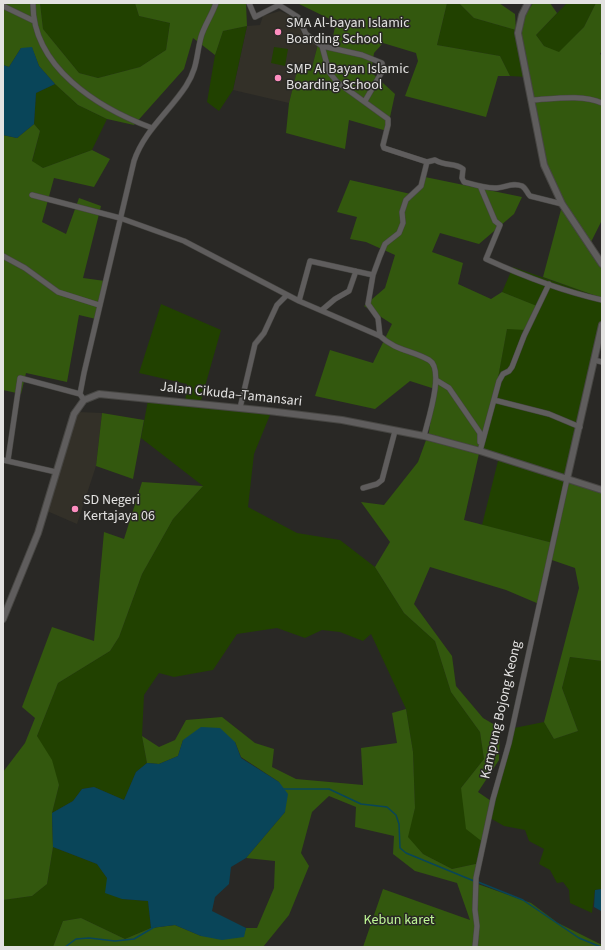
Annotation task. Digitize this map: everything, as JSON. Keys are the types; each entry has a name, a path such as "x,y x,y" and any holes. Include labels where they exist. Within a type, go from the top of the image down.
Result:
{"street":[{"path":"33,3 34,21 41,43 50,59 85,92 112,108 152,128"},
{"path":"80,394 99,305 135,157 152,128 173,105 193,73 199,54 201,36 209,22 216,3"},
{"path":"249,3 255,17 279,5 282,6 298,17 306,34 322,46 362,55 382,63 383,70 364,101"},
{"path":"528,3 522,15 518,33 544,164 562,204 602,260"},
{"path":"3,6 34,21"},
{"path":"322,46 329,72 337,82 384,115 389,121 383,145 384,148 427,162 435,160 443,164 454,164 463,169 462,178 464,182 482,188 521,185 525,187 530,196 562,204"},
{"path":"531,100 568,98 595,100 602,103"},
{"path":"380,336 378,318 368,304 373,275 385,244 399,233 403,223 402,212 406,200 421,186 427,162"},
{"path":"482,188 495,221 500,225 486,259 549,284 584,296 602,300"},
{"path":"32,195 120,218 184,241 299,301 380,336 390,345 430,360 436,367 436,380 424,436"},
{"path":"3,256 25,268 58,292 99,305"},
{"path":"299,301 310,261 373,275"},
{"path":"322,310 335,299 349,291 356,271"},
{"path":"480,451 503,374 509,371 512,367 524,336 549,284"},
{"path":"240,408 255,344 264,333 277,305 287,295"},
{"path":"567,479 602,325"},
{"path":"594,360 602,362"},
{"path":"3,619 38,533 56,472 70,422 78,407 84,400 80,394 20,378 5,460 56,472"},
{"path":"436,380 449,388 480,433 480,451"},
{"name":"Jalan Cikuda–Tamansari","path":"84,400 91,396 106,393 342,420 424,436 480,451 602,490"},
{"path":"494,400 549,414 580,427"},
{"path":"363,488 377,484 382,480 395,431"},
{"name":"Kampung Bojong Keong","path":"475,947 477,926 475,881 493,799 509,743 567,479"}],"shaded area":[{"path":"280,11 298,19 302,34 318,44 311,71 298,68 289,103 233,90 247,26 260,25 263,16"},
{"path":"78,412 102,413 96,466 77,524 47,511"}],"green space":[{"path":"3,3 40,3 43,29 79,73 98,78 140,67 166,50 170,23 139,16 135,3 243,3 246,4 247,26 223,31 215,55 193,38 184,69 134,125 107,119 78,105 55,84 39,66 32,48 21,48 9,67 3,65"},
{"path":"40,3 135,3 139,16 170,23 166,50 140,67 98,78 79,73 43,29"},
{"path":"297,3 447,3 437,45 500,56 510,76 498,76 486,117 405,96 418,61 416,53 383,43 374,53 371,72 395,94 387,131 349,120 345,149 286,133 289,103 298,67 311,71 318,44 331,46 336,22"},
{"path":"447,3 459,3 474,18 516,30 527,77 510,76 500,56 437,45"},
{"path":"459,3 499,3 515,14 516,30 474,18"},
{"path":"533,3 550,3 557,13 536,35 544,46 559,52 584,27 596,3 602,3 602,51 600,54 602,55 602,220 591,242 602,258 602,298 543,277 563,202 543,162 516,30"},
{"path":"567,3 596,3 584,27 559,53 544,46 536,35"},
{"path":"247,26 233,90 219,111 207,102 215,55 223,31"},
{"path":"274,47 288,49 285,66 271,63"},
{"path":"55,84 78,105 107,119 92,150 43,168 32,162 40,131 34,124 36,93"},
{"path":"34,124 40,131 32,161 43,168 92,150 110,159 94,187 54,178 42,222 66,234 79,198 101,206 83,278 105,281 96,319 79,315 67,382 26,373 21,394 3,390 3,135 17,138"},
{"path":"425,177 522,197 514,214 479,244 440,233 432,252 463,263 458,284 491,299 502,292 537,306 526,330 507,329 491,416 480,449 464,520 553,543 567,478 602,489 602,661 570,657 562,688 578,731 554,739 544,722 579,588 575,568 549,559 539,604 506,590 430,567 414,604 452,656 456,686 483,718 500,728 499,760 478,792 494,803 484,843 466,829 461,788 484,759 480,732 451,692 435,641 404,613 375,567 390,542 361,502 384,505 418,462 429,432 435,389 410,381 375,409 315,396 330,350 373,363 392,324 364,306 385,288 395,255 366,242 350,239 357,217 337,212 350,180 415,195"},
{"path":"513,267 602,298 602,327 553,543 482,525 499,457 480,449 491,416 507,328 536,306 502,292"},
{"path":"161,304 221,330 200,404 272,410 254,454 248,507 297,533 340,540 375,567 404,613 435,641 451,692 480,732 484,759 461,788 484,843 480,863 452,869 423,854 407,837 415,808 413,752 406,709 371,634 363,641 340,632 322,630 305,638 277,628 237,634 213,670 174,677 159,673 144,695 142,736 147,763 136,772 124,800 94,787 82,789 73,801 52,813 59,785 37,736 58,683 110,651 119,637 142,574 173,519 203,486 141,438 148,400 185,403 187,384 139,373"},
{"path":"102,413 144,420 133,479 96,466"},
{"path":"142,482 203,486 173,519 142,574 119,637 110,651 58,683 37,736 52,760 59,785 52,813 53,847 47,884 32,896 3,900 3,772 25,743 35,718 22,707 52,627 94,641 104,532 124,539"},
{"path":"570,657 602,661 602,889 595,890 592,913 570,903 569,890 563,882 557,883 550,870 539,864 544,849 529,841 525,830 504,826 490,818 514,728 544,722 554,739 578,731 562,688"},
{"name":"Kebun karet","path":"406,709 413,752 415,808 408,837 423,854 452,869 480,863 475,883 531,903 558,923 602,945 602,947 363,947 383,889 470,920 457,883 415,871 393,854 394,836 355,827 356,807 329,796 312,812 301,853 309,866 289,915 263,947 53,947 63,921 81,918 125,939 151,928 175,925 201,936 243,937 246,928 257,928 274,888 275,861 246,858 285,812 279,782 241,757 235,742 183,740 178,756 159,764 147,763 142,736 159,747 175,740 186,720 222,717 255,743 274,749 272,767 296,779 363,785 361,748 397,743 392,713"},
{"path":"53,847 97,864 122,899 148,901 151,928 125,939 81,918 63,921 53,947 3,947 3,900 32,896 47,884"}],"water":[{"path":"32,47 39,66 55,84 36,93 34,124 17,138 3,135 3,65 9,67 21,48"},
{"path":"201,727 220,728 235,742 241,758 279,782 288,794 285,812 246,858 231,867 229,884 215,897 212,911 246,928 244,937 222,940 201,936 175,925 151,928 148,901 122,899 105,893 107,878 97,864 53,847 52,813 73,801 82,789 94,787 124,800 136,772 147,763 159,764 178,756 183,740"},
{"path":"602,889 602,918 601,911 594,907 595,890"}],"waterway":[{"path":"283,789 329,789 361,804 387,807 396,815 399,824 400,848 406,853 474,881"},
{"path":"478,882 523,900 579,938 601,947"},
{"path":"65,947 76,939 89,938 115,941 134,939 156,926"}],"place":[{"name":"SMA Al-bayan Islamic Boarding School","path":"278,32"},
{"name":"SMP Al Bayan Islamic Boarding School","path":"278,78"},
{"name":"SD Negeri Kertajaya 06","path":"75,509"}]}
